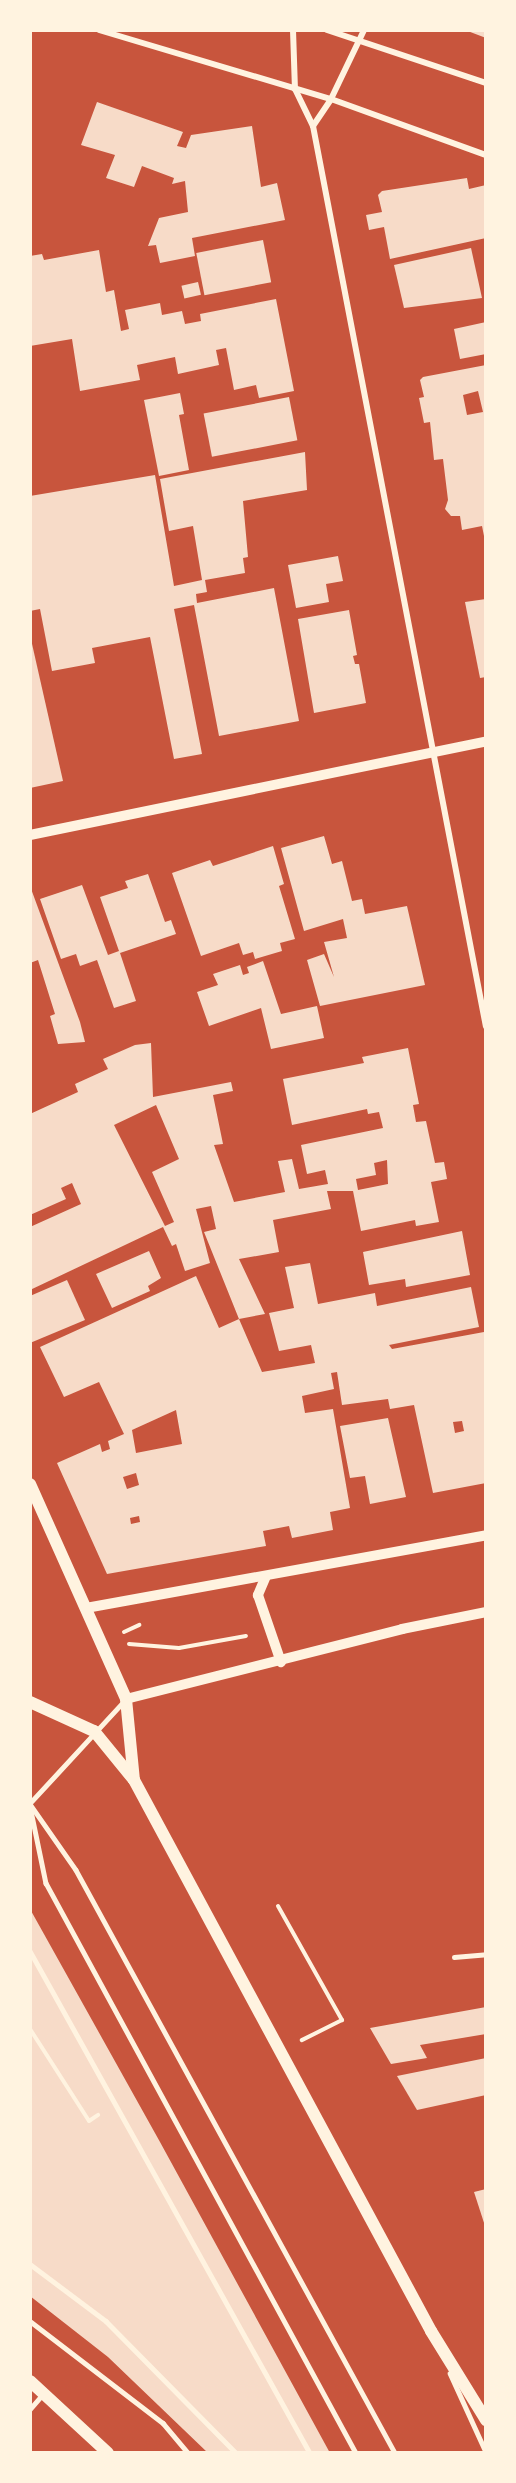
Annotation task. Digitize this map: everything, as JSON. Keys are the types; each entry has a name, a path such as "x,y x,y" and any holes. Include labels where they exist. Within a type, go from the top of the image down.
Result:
{"main road":[{"path":"30,1484 126,1699 134,1780"},
{"path":"30,1701 94,1731 134,1780 431,2331 486,2420"},
{"path":"30,2381 45,2391 108,2453"}],"street":[{"path":"99,30 331,99 486,155"},
{"path":"292,30 295,89 313,126 431,752 486,1027"},
{"path":"327,30 486,83"},
{"path":"313,126 331,99 364,30"},
{"path":"30,835 486,741"},
{"path":"86,1608 486,1535"},
{"path":"266,1575 258,1595 280,1662"},
{"path":"126,1699 280,1662 402,1629 486,1612"}],"lane":[{"path":"30,1804 94,1731 126,1699"},
{"path":"30,1804 46,1883 356,2453"},
{"path":"30,1804 76,1869 394,2453"},
{"path":"30,1951 310,2453"},
{"path":"454,1958 486,1954"},
{"path":"30,2264 106,2321 236,2453"},
{"path":"30,2321 163,2423 188,2453"},
{"path":"431,2331 486,2452"},
{"path":"30,2409 45,2391"}],"path":[{"path":"278,1906 342,2020 279,2051"},
{"path":"30,2029 89,2121 116,2103"}],"building":[{"path":"465,30 486,30 486,38"},
{"path":"97,102 183,132 177,146 186,148 191,135 252,126 261,187 277,183 285,220 192,238 195,256 160,263 156,245 148,246 159,218 188,212 185,181 172,184 174,178 142,166 134,187 106,178 115,155 81,145"},
{"path":"467,178 469,189 486,185 486,238 390,259 384,227 369,230 366,215 382,212 378,195 382,191"},
{"path":"263,240 271,282 204,295 196,253"},
{"path":"471,248 482,298 404,308 394,265"},
{"path":"99,250 106,292 114,290 121,331 129,329 125,310 160,303 162,315 182,311 185,324 201,321 200,314 276,299 294,391 259,398 256,385 234,390 226,348 216,350 219,365 178,374 175,357 137,365 140,380 80,391 72,339 30,346 30,256 42,254 44,260"},
{"path":"198,282 201,295 184,298 181,286"},
{"path":"486,322 486,354 460,359 454,329"},
{"path":"486,365 486,541 482,526 462,530 460,516 451,516 445,509 448,500 443,459 434,460 430,422 424,423 419,398 424,397 420,380 423,377","holes":["478,391 483,412 467,415 463,395"]},
{"path":"180,393 184,414 179,415 189,470 159,476 144,400"},
{"path":"289,397 297,440 212,457 204,414"},
{"path":"305,452 307,490 243,501 248,557 243,558 245,573 205,580 207,592 196,594 197,603 274,588 299,721 219,736 194,605 174,609 202,754 174,759 150,637 92,648 95,663 52,671 40,609 30,611 30,496 155,475 174,586 202,580 193,526 169,531 160,479"},
{"path":"338,556 343,581 326,584 329,602 296,608 288,565"},
{"path":"486,599 486,677 480,678 465,602"},
{"path":"349,610 357,655 353,656 355,664 359,664 366,703 314,713 298,619"},
{"path":"30,635 63,781 30,788"},
{"path":"324,836 332,864 342,861 352,901 362,899 365,914 407,906 425,985 320,1006 307,960 324,954 334,977 324,942 347,938 343,919 304,931 281,848"},
{"path":"273,846 284,884 279,886 295,939 280,943 282,951 255,959 253,952 243,955 239,943 201,956 172,873 210,860 213,866"},
{"path":"148,874 165,922 171,920 176,934 120,953 136,1001 114,1008 97,960 80,966 76,954 61,959 40,899 82,885 108,955 119,951 100,897 128,888 125,881"},
{"path":"30,886 80,1022 85,1042 58,1044 50,1016 55,1014 38,960 30,963"},
{"path":"263,961 281,1014 317,1006 324,1038 271,1049 261,1008 209,1026 197,992 218,985 213,974 240,965 243,975 249,973 247,967"},
{"path":"151,1043 153,1097 231,1082 233,1091 213,1095 223,1144 214,1145 234,1202 285,1192 278,1161 292,1159 299,1189 328,1184 325,1170 307,1174 301,1145 383,1128 379,1112 368,1114 367,1109 292,1125 283,1079 364,1063 362,1057 408,1048 419,1104 413,1105 416,1122 426,1121 435,1163 444,1162 447,1179 431,1182 439,1222 416,1226 415,1220 361,1231 353,1191 327,1191 331,1209 273,1220 279,1252 239,1259 265,1314 239,1319 204,1232 216,1229 211,1206 196,1209 210,1263 185,1271 176,1244 172,1246 163,1227 30,1290 30,1227 81,1204 72,1183 61,1188 66,1199 30,1215 30,1114 78,1092 75,1084 108,1069 103,1059 135,1045","holes":["156,1105 179,1159 152,1172 174,1222 165,1226 114,1125","387,1160 388,1184 358,1190 356,1179 376,1175 374,1163"]},
{"path":"462,1231 470,1275 406,1287 405,1279 369,1285 363,1252"},
{"path":"149,1251 161,1278 148,1286 150,1291 112,1308 96,1274"},
{"path":"310,1263 318,1304 375,1293 377,1306 471,1287 479,1327 389,1345 392,1349 484,1332 486,1483 433,1493 414,1405 390,1409 388,1399 342,1405 337,1372 331,1373 334,1389 302,1396 305,1413 333,1409 350,1508 330,1512 333,1530 292,1538 289,1526 263,1531 266,1546 107,1574 57,1463 100,1444 102,1452 110,1449 108,1441 124,1434 99,1382 64,1397 40,1347 196,1276 219,1328 239,1319 262,1372 315,1363 311,1345 279,1351 269,1313 294,1308 285,1267","holes":["176,1410 182,1444 136,1453 132,1430","462,1421 464,1431 455,1433 453,1422","136,1473 139,1485 127,1489 123,1477","139,1516 140,1522 131,1524 130,1518"]},
{"path":"67,1280 85,1320 30,1343 30,1296"},
{"path":"388,1418 406,1497 370,1504 365,1476 350,1478 340,1426"},
{"path":"30,1909 330,2453 208,2453 108,2357 30,2296"},
{"path":"486,2007 486,2034 420,2045 427,2058 391,2064 370,2028"},
{"path":"486,2058 486,2095 417,2110 397,2076"},
{"path":"486,2189 486,2229 474,2192"}]}
